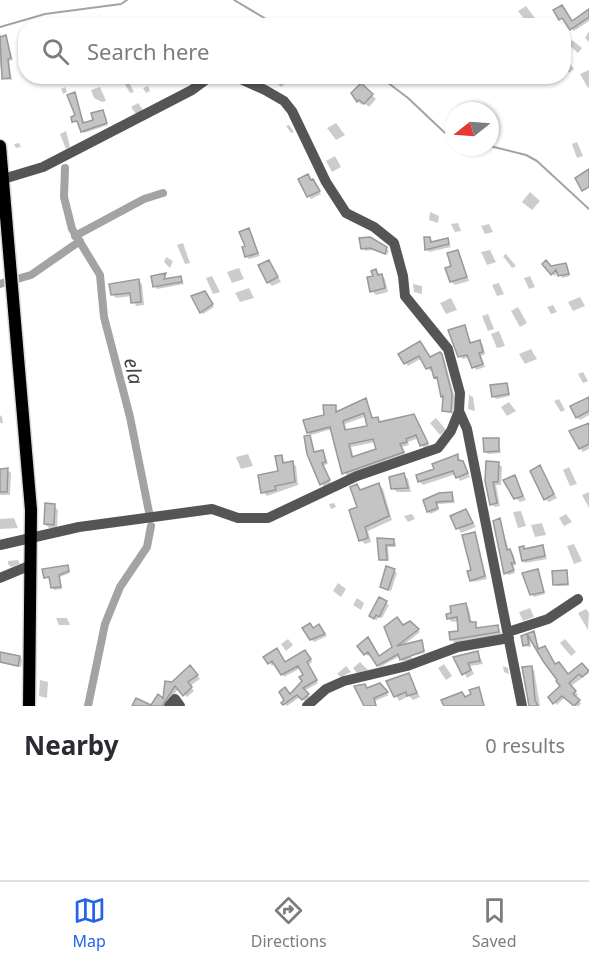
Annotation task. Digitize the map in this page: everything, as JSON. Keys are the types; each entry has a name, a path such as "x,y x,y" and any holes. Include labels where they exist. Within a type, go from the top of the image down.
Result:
{"main road":[{"path":"0,146 31,537 29,706"}],"street":[{"path":"2,180 43,167 200,84"},
{"path":"0,545 79,527 212,509 238,518 268,518 357,476 438,448 451,431 459,411 460,393 448,349 405,296 403,276 394,243 374,227 346,213 326,182 292,111 284,101 250,84"},
{"path":"459,411 468,429 522,706"},
{"path":"0,578 31,565"},
{"path":"307,706 326,688 344,681 407,666 458,646 508,635 548,619 578,599"},
{"path":"170,706 175,699 180,706"}],"building":[{"path":"562,5 570,18 558,18 553,10"},
{"path":"589,9 589,17 571,29 571,19 572,21"},
{"path":"6,35 11,58 8,59 10,78 2,79 0,37"},
{"path":"362,84 373,94 364,104 359,100 357,102 351,93"},
{"path":"75,92 83,123 93,120 91,113 103,110 107,123 81,132 77,121 72,122 71,117 75,115 67,95"},
{"path":"589,169 589,187 582,191 575,178"},
{"path":"308,174 320,191 307,197 298,179"},
{"path":"249,228 258,253 245,257 242,247 245,246 239,232"},
{"path":"370,237 387,247 385,254 370,248 361,249 359,238"},
{"path":"424,237 430,237 431,242 448,238 449,244 425,250"},
{"path":"458,250 467,277 450,282 445,268 451,266 447,253"},
{"path":"269,260 278,277 267,283 258,265"},
{"path":"546,260 551,266 566,263 569,274 558,276 556,270 551,275 542,264"},
{"path":"376,269 378,275 382,274 385,288 370,292 367,277 373,276 371,271"},
{"path":"166,273 164,279 181,276 182,282 153,287 151,276"},
{"path":"139,279 141,302 131,303 130,293 111,295 109,284"},
{"path":"205,291 213,304 200,313 191,296"},
{"path":"465,325 470,343 480,340 483,352 479,353 483,364 472,368 467,355 458,357 448,330"},
{"path":"420,341 430,357 440,352 442,354 452,394 451,412 442,411 443,396 441,397 437,377 434,378 431,367 426,369 419,356 404,364 398,354"},
{"path":"507,383 509,394 492,397 490,385"},
{"path":"589,397 589,411 576,418 570,406"},
{"path":"366,398 372,418 378,417 379,422 414,414 428,443 420,446 416,435 400,444 404,452 342,474 330,427 307,433 303,420 324,415 323,405 336,405 336,412","holes":["364,413 367,426 345,430 343,421","373,439 376,449 352,457 349,444"]},
{"path":"589,423 589,444 579,449 569,431"},
{"path":"310,435 314,452 323,450 326,462 322,463 330,480 320,485 307,454 304,436"},
{"path":"483,438 499,438 499,451 484,452"},
{"path":"458,454 458,460 463,461 468,473 456,478 453,471 418,482 416,475 434,469 432,464"},
{"path":"282,455 283,463 293,461 295,482 275,486 276,490 261,493 258,475 278,471 275,456"},
{"path":"486,461 499,462 498,482 493,482 497,503 490,505 485,481"},
{"path":"540,465 554,494 544,500 530,471"},
{"path":"8,468 7,492 0,492 0,469"},
{"path":"404,473 408,488 391,489 389,477"},
{"path":"515,475 523,496 514,499 503,480"},
{"path":"379,483 389,516 365,527 368,538 359,541 349,510 357,507 350,487 357,484 360,490"},
{"path":"452,492 453,501 436,502 438,508 427,512 423,500 439,493"},
{"path":"45,503 55,504 54,525 44,524"},
{"path":"466,509 473,523 456,529 450,516"},
{"path":"500,518 507,550 510,549 515,563 511,563 514,570 504,574 493,521"},
{"path":"475,532 485,576 470,581 467,571 471,570 462,535"},
{"path":"377,538 394,539 394,545 386,545 387,560 379,560"},
{"path":"543,545 545,556 522,561 519,547 524,546 524,549"},
{"path":"68,565 69,571 59,575 61,587 51,588 49,577 44,578 42,569"},
{"path":"386,566 395,569 388,590 380,587"},
{"path":"538,569 544,592 530,595 522,573"},
{"path":"567,570 568,584 553,585 552,571"},
{"path":"379,597 387,601 379,617 376,615 374,619 369,616"},
{"path":"466,603 470,622 476,622 476,628 498,625 499,632 450,640 449,632 458,631 457,617 447,619 446,614 451,613 450,606"},
{"path":"397,617 403,625 410,621 419,629 397,646 422,640 424,651 400,660 398,654 377,666 368,652 364,655 357,646 368,637 379,656 392,647 384,627"},
{"path":"310,623 313,628 319,624 325,634 310,640 302,628"},
{"path":"534,631 538,649 545,646 555,664 559,662 568,674 582,663 589,671 582,677 579,674 569,683 576,691 573,694 580,700 574,706 562,696 553,704 548,697 560,686 527,634 529,644 523,646 521,636"},
{"path":"277,648 285,662 305,650 311,659 307,662 317,680 303,688 309,694 302,700 297,695 283,705 281,703 284,700 279,692 285,687 290,694 302,681 299,677 303,675 298,666 281,675 272,661 268,664 263,657"},
{"path":"478,651 480,661 468,663 471,670 462,675 453,657"},
{"path":"0,652 20,656 18,666 0,662"},
{"path":"190,665 198,675 188,682 192,687 183,696 175,686 162,706 132,706 136,698 151,705 158,694 163,698 165,681 172,682"},
{"path":"532,666 535,700 538,706 529,706 522,667"},
{"path":"409,673 417,693 407,696 406,692 394,697 386,681"},
{"path":"380,683 388,692 374,698 376,706 364,706 354,686 365,684 367,688"},
{"path":"479,687 484,706 444,706 441,700 462,692 465,697 471,694 469,690"}],"waterway":[{"path":"31,18 45,14 121,4 127,0"},
{"path":"234,0 264,18"},
{"path":"0,27 18,22"},
{"path":"390,84 445,133"},
{"path":"499,148 526,155 537,161 589,209"},
{"name":"ela","path":"65,168 64,197 72,229 100,275 104,317 130,417 149,512"},
{"name":"ela","path":"75,236 144,199 163,193"},
{"name":"ela","path":"0,284 31,275 80,241"},
{"name":"ela","path":"88,706 105,624 120,587 147,547 151,526"}]}
